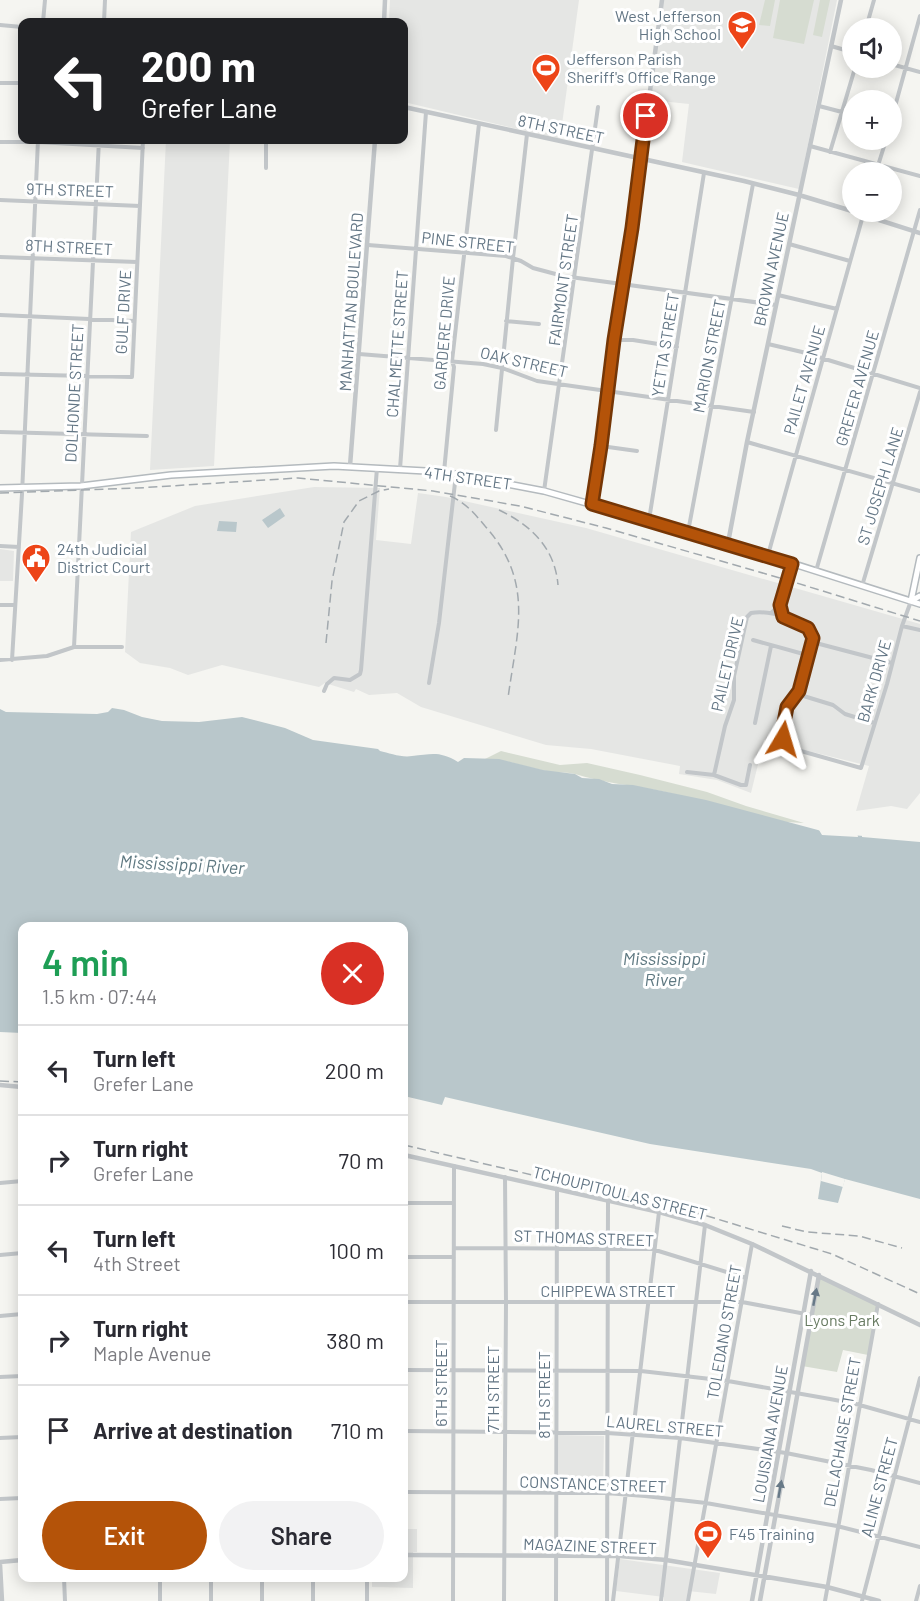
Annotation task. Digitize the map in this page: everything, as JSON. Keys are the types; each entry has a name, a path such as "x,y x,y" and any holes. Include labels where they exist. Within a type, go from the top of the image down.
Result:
{"main road":[{"name":"4TH STREET","path":"0,488 81,486 187,473 275,468 350,466 444,472 544,491 592,504 768,555 920,604"},
{"path":"911,601 920,558"},
{"path":"911,601 920,596"}],"street":[{"path":"43,18 45,0"},
{"path":"104,18 105,0"},
{"path":"384,18 385,0"},
{"path":"592,504 662,0"},
{"name":"BROWN AVENUE","path":"728,543 747,442 841,0"},
{"path":"869,18 874,0"},
{"path":"900,90 920,15"},
{"path":"0,25 18,27"},
{"path":"831,46 842,49"},
{"path":"902,67 920,72"},
{"path":"0,83 18,83"},
{"path":"819,106 842,112 830,152"},
{"name":"FAIRMONT STREET","path":"544,491 598,107"},
{"name":"8TH STREET","path":"408,108 753,184 842,208"},
{"name":"CHALMETTE STREET","path":"400,469 426,112"},
{"name":"GARDERE DRIVE","path":"444,472 454,367 452,361 479,124"},
{"path":"496,430 527,134"},
{"path":"0,142 18,142"},
{"path":"12,660 38,144"},
{"name":"DOLHONDE STREET","path":"74,647 98,144"},
{"path":"113,144 143,148"},
{"name":"GULF DRIVE","path":"87,377 132,377 143,144"},
{"path":"266,144 266,168"},
{"name":"MANHATTAN BOULEVARD","path":"350,466 375,144"},
{"path":"810,146 867,162"},
{"path":"902,172 920,177"},
{"name":"YETTA STREET","path":"649,520 704,173"},
{"name":"MARION STREET","path":"688,532 753,184"},
{"name":"9TH STREET","path":"0,200 140,206"},
{"name":"GREFER AVENUE","path":"815,572 920,210"},
{"name":"PAILET AVENUE","path":"768,555 861,222"},
{"name":"8TH STREET","path":"889,222 920,233"},
{"path":"789,244 850,261"},
{"name":"PINE STREET","path":"368,245 513,258 533,268 575,277 776,305"},
{"name":"8TH STREET","path":"0,257 137,262"},
{"path":"778,295 837,309"},
{"path":"0,315 134,321"},
{"path":"506,321 539,324"},
{"path":"614,340 633,340 677,347"},
{"path":"768,344 823,358 920,390"},
{"name":"OAK STREET","path":"359,354 452,361 502,368 537,381 754,412"},
{"path":"0,374 87,377"},
{"name":"ST JOSEPH LANE","path":"862,586 920,390"},
{"path":"0,432 147,436"},
{"path":"747,442 920,491"},
{"path":"601,446 637,451"},
{"path":"324,691 327,684 334,678 350,680 360,674 361,670 377,467"},
{"path":"429,683 439,623 456,474"},
{"path":"0,546 19,547"},
{"path":"783,617 780,605 792,564"},
{"name":"BARK DRIVE","path":"797,694 787,707 782,733 785,741 791,747 801,751 861,768 911,601"},
{"path":"0,604 15,605"},
{"path":"770,613 780,605"},
{"name":"PAILET DRIVE","path":"714,775 724,726 734,700 734,676 747,617 751,613 770,613"},
{"path":"770,613 808,628 813,638 797,694 833,705 845,714 874,723"},
{"path":"902,626 920,630"},
{"path":"753,640 807,656"},
{"path":"812,642 892,663"},
{"path":"755,723 771,645"},
{"path":"0,660 47,656 74,647 122,647"},
{"path":"687,771 714,775 741,785 746,784 750,765"},
{"path":"0,1085 18,1087"},
{"name":"TCHOUPITOULAS STREET","path":"408,1156 557,1188 705,1225 811,1271 920,1325"},
{"name":"6TH STREET","path":"453,1601 454,1166"},
{"name":"7TH STREET","path":"504,1601 505,1177"},
{"path":"0,1183 18,1181"},
{"name":"8TH STREET","path":"556,1601 557,1188"},
{"path":"607,1601 608,1200"},
{"path":"408,1203 454,1203"},
{"path":"613,1601 659,1212"},
{"path":"661,1601 705,1225"},
{"name":"TOLEDANO STREET","path":"688,1601 752,1244"},
{"name":"ST THOMAS STREET","path":"454,1248 655,1250 746,1278"},
{"path":"0,1255 18,1253"},
{"path":"408,1257 454,1257"},
{"name":"LOUISIANA AVENUE","path":"752,1601 811,1271"},
{"name":"LOUISIANA AVENUE","path":"760,1601 819,1275"},
{"name":"CHIPPEWA STREET","path":"408,1302 742,1302 812,1315"},
{"name":"DELACHAISE STREET","path":"825,1601 878,1303"},
{"path":"0,1316 18,1314"},
{"path":"408,1370 641,1371 728,1381 797,1393 860,1405 920,1422"},
{"path":"0,1377 18,1376"},
{"name":"ALINE STREET","path":"863,1599 920,1378"},
{"name":"LAUREL STREET","path":"408,1431 634,1433 680,1437 849,1465 920,1483"},
{"path":"0,1438 18,1437"},
{"name":"CONSTANCE STREET","path":"408,1492 627,1494 706,1503 837,1526 920,1547"},
{"path":"0,1499 18,1498"},
{"path":"762,1545 769,1546"},
{"name":"MAGAZINE STREET","path":"408,1555 620,1556 666,1560 827,1587 863,1599 879,1601"},
{"path":"2,1601 0,1563 18,1561"},
{"path":"64,1582 65,1601"},
{"path":"160,1582 160,1601"},
{"path":"211,1582 211,1601"},
{"path":"262,1582 262,1601"},
{"path":"313,1582 313,1601"},
{"path":"367,1582 367,1601"},
{"path":"916,1601 920,1586"}],"shaded area":[{"path":"390,0 579,0 560,139 408,103 408,18 389,18"},
{"name":"West Jefferson High School","path":"663,0 837,0 799,189 682,162 689,104 651,100"},
{"path":"166,144 230,144 214,466 150,470"},
{"path":"314,487 380,488 376,540 411,544 418,493 446,497 586,528 920,624 920,793 907,809 891,806 856,811 869,766 764,740 751,793 717,780 679,774 680,766 591,749 546,745 421,707 397,693 369,695 356,689 354,692 325,683 319,687 222,665 188,675 170,668 140,663 125,652 131,532 195,506"},
{"path":"0,549 14,551 13,581 0,581"},
{"path":"559,1435 604,1436 603,1490 559,1490"},
{"path":"408,1529 417,1529 417,1552 413,1552 413,1588 372,1587 372,1582 408,1582"},
{"path":"620,1559 720,1573 716,1594 688,1591 686,1601 664,1601 664,1597 616,1591"}],"green space":[{"path":"765,0 775,0 770,26 759,25"},
{"path":"780,0 814,0 804,44 773,38"},
{"path":"820,0 830,0 822,37 813,35"},
{"path":"501,751 560,765 587,763 640,775 707,792 804,823 786,822 692,798 572,773 552,772 485,759"},
{"name":"Lyons Park","path":"819,1275 878,1303 868,1355 843,1350 837,1372 802,1366"}],"water":[{"path":"280,508 285,516 268,528 262,520"},
{"path":"219,521 237,522 236,532 217,531"},
{"name":"Mississippi River","path":"112,708 124,710 162,721 199,722 242,717 285,728 313,740 378,749 400,756 436,754 458,762 464,758 499,759 543,770 575,774 582,778 599,779 612,784 633,785 706,800 829,833 920,841 920,1199 845,1179 838,1203 818,1199 822,1173 811,1169 650,1144 445,1097 442,1105 408,1097 408,922 18,922 18,1033 0,1032 0,709 6,712 97,714 108,712"}],"pier":[{"path":"819,830 857,832 858,837 822,835"},
{"path":"862,832 920,838 920,842 862,837"},
{"path":"822,1172 845,1179 843,1187 821,1181"}],"railway":[{"path":"0,493 138,488 298,478 433,491 520,506 606,528 920,621"},
{"path":"326,643 332,581 344,522 359,501 379,491 389,489"},
{"path":"450,496 465,505 501,547 511,567 517,587 518,629 508,698"},
{"path":"499,510 521,523 539,539 552,560 558,585"},
{"path":"0,1081 18,1082"},
{"path":"408,1146 704,1215 832,1254 920,1294"},
{"path":"782,1226 807,1232 859,1236 902,1248"}],"place":[{"name":"West Jefferson High School","path":"742,50"},
{"name":"Jefferson Parish Sheriff's Office Range","path":"546,94"},
{"name":"24th Judicial District Court","path":"36,584"},
{"name":"F45 Training","path":"708,1560"}],"route":[{"path":"646,116 592,504 792,564 780,605 783,617 801,623 812,632 813,638 799,691 787,707 783,739"}]}
